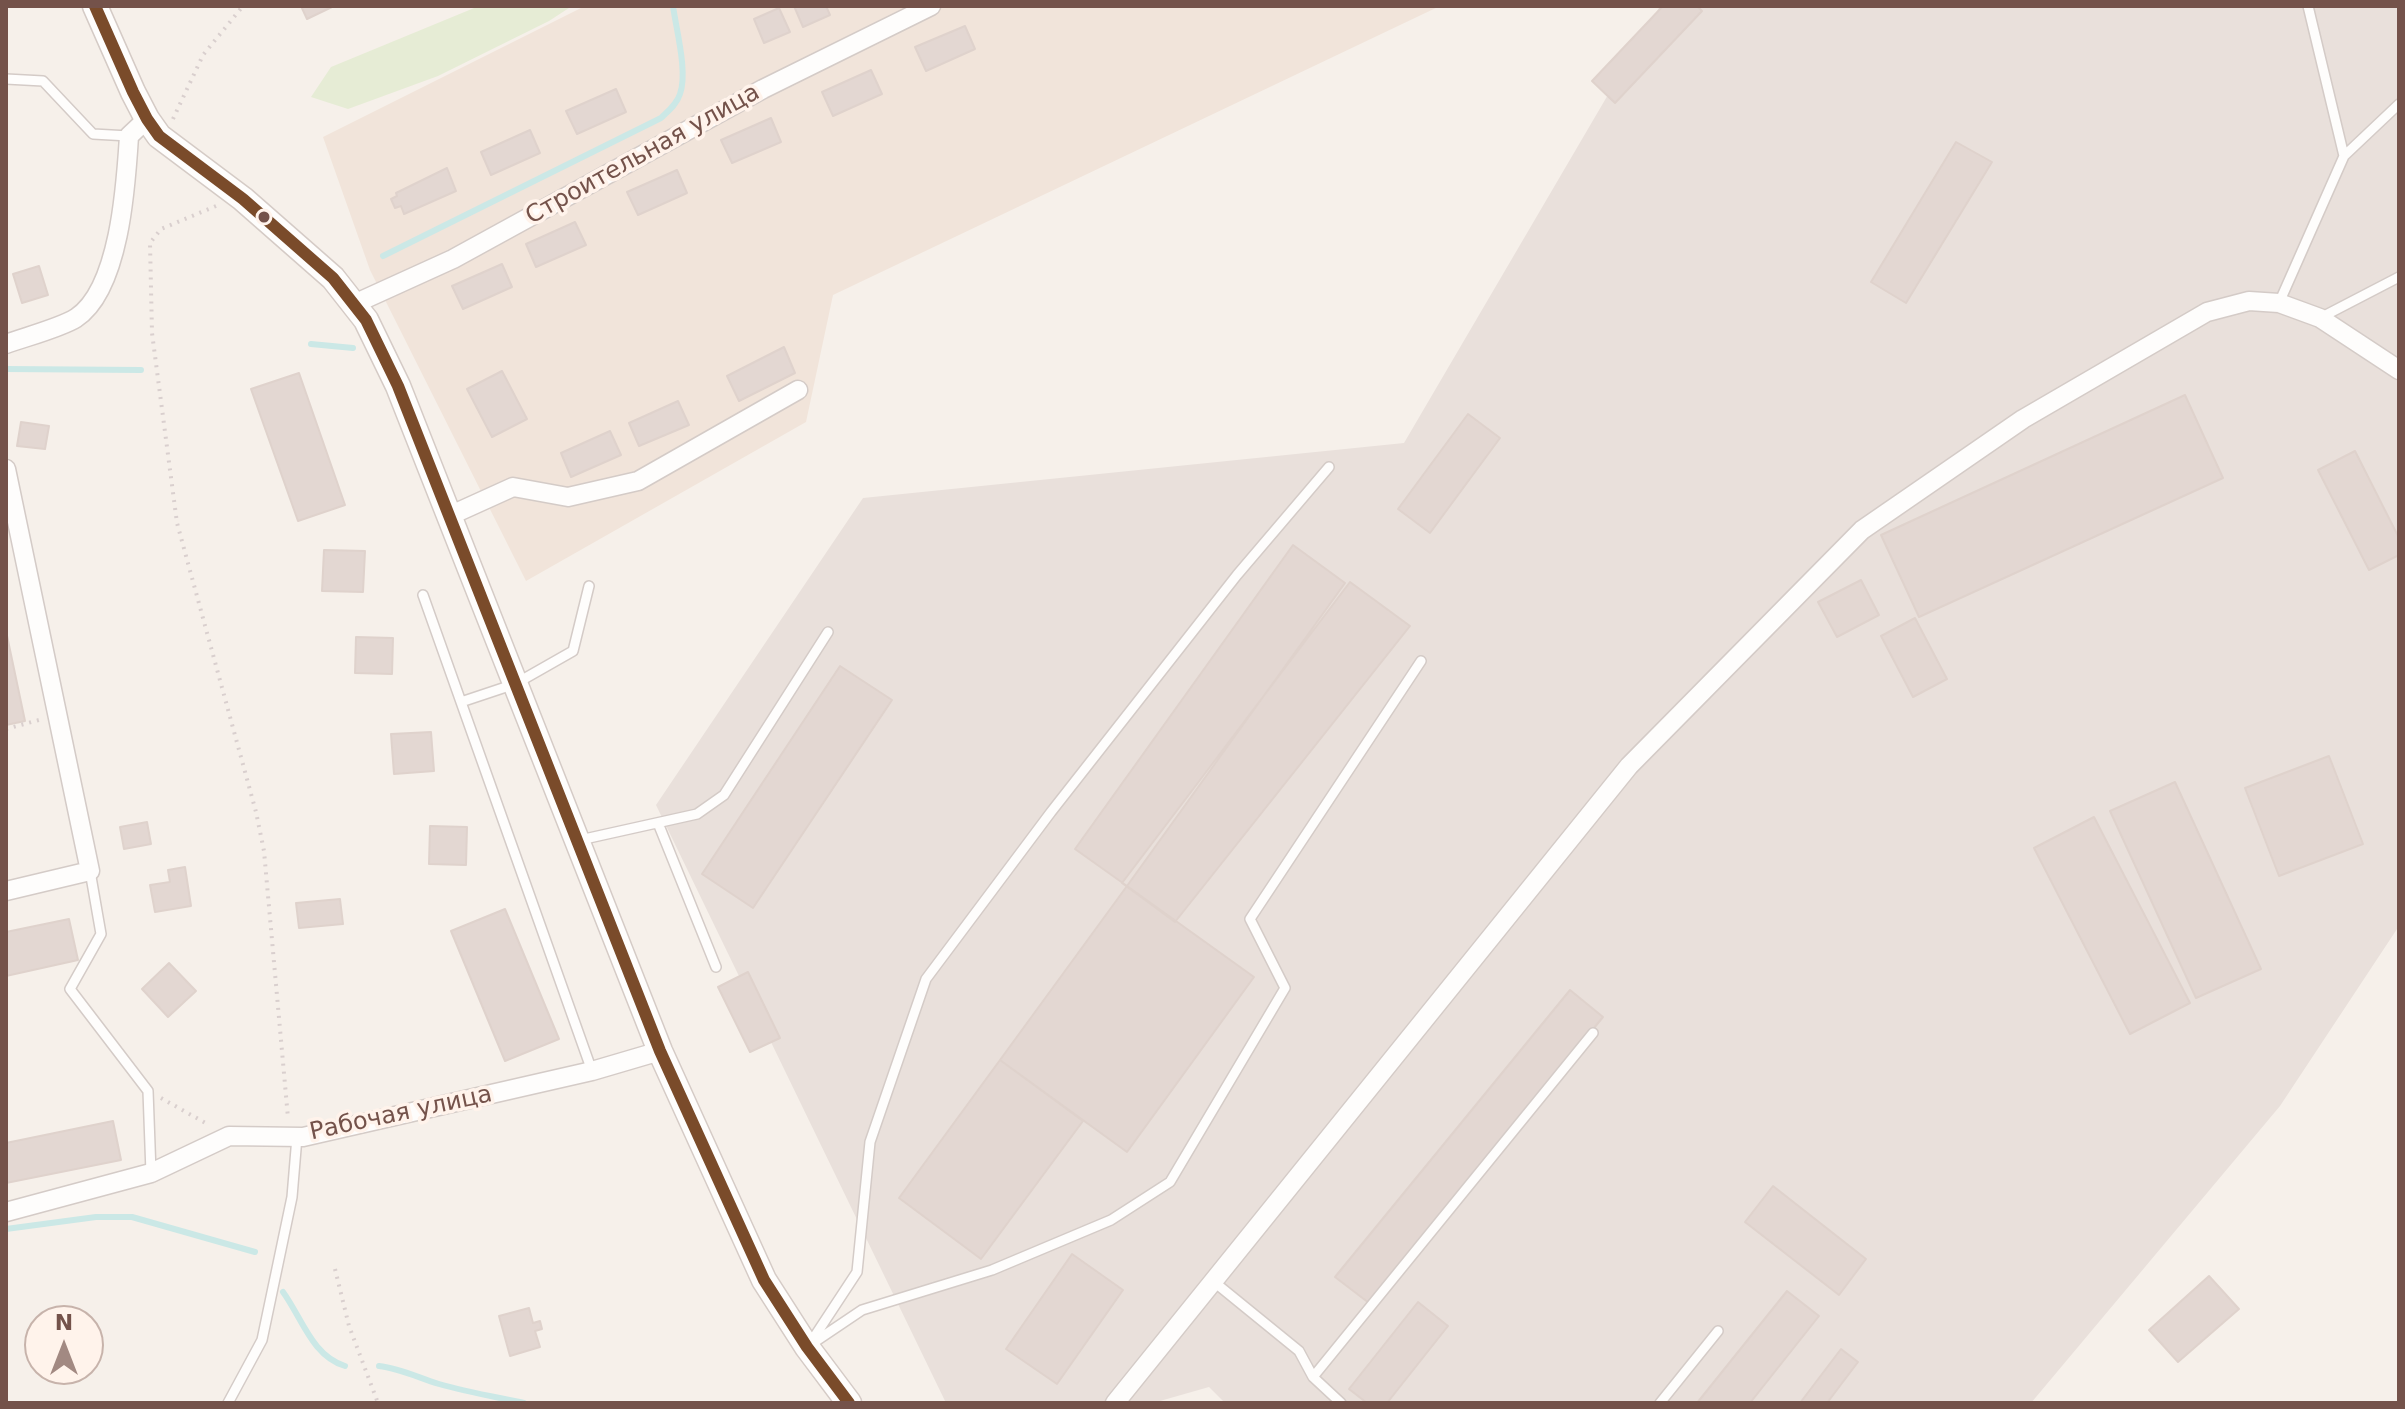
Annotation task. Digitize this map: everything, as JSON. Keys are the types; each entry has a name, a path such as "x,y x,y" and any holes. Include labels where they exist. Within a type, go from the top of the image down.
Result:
{"main road":[{"path":"95,6 138,127 165,140 243,199 333,278 366,320 398,386 660,1051 764,1280 807,1347 849,1403"}],"street":[{"name":"Строительная улица","path":"354,304 453,259 763,89 931,6"},
{"path":"6,344 77,317 102,287 122,217 138,127"},
{"path":"1115,1403 1629,766 1862,530 2023,419 2207,312 2249,301 2279,303 2320,318 2399,370"},
{"path":"449,516 513,487 568,497 638,481 798,390"},
{"path":"6,469 90,871 6,891"},
{"name":"Рабочая улица","path":"6,1212 151,1173 229,1136 294,1137 389,1119 592,1071 660,1051"}],"lane":[{"path":"2308,6 2344,156"},
{"path":"6,79 43,81 93,134 138,127"},
{"path":"2279,303 2344,156 2399,104"},
{"path":"2320,318 2399,277"},
{"path":"807,1347 857,1272 870,1142 926,979 1051,812 1237,575 1329,467"},
{"path":"461,702 515,684 573,651 589,586"},
{"path":"423,595 592,1071"},
{"path":"577,841 697,814 724,795 828,632"},
{"path":"807,1347 862,1310 992,1270 1111,1220 1170,1182 1285,988 1250,919 1421,661"},
{"path":"658,823 716,967"},
{"path":"90,871 101,934 70,989 148,1091 151,1173"},
{"path":"1313,1377 1593,1033"},
{"path":"228,1403 262,1340 292,1197 294,1137"},
{"path":"1213,1281 1299,1351 1313,1377 1341,1403"},
{"path":"1660,1403 1718,1331"}],"path":[{"path":"165,140 203,55 243,6"},
{"path":"243,199 222,203 161,229 150,243 152,333 177,523 264,851 294,1137"},
{"path":"6,729 56,712"},
{"path":"148,1091 229,1136"},
{"path":"335,1269 349,1326 378,1403"}],"shaded area":[{"path":"585,6 1440,6 833,295 806,422 526,581 370,270 323,137"},
{"path":"1660,6 2399,6 2399,926 2280,1106 2031,1403 1225,1403 1209,1387 1153,1403 946,1403 656,805 863,498 1404,443"}],"green space":[{"path":"479,6 572,6 549,21 438,76 348,109 311,97 331,67"}],"building":[{"path":"301,6 334,6 307,19"},
{"path":"794,6 826,6 830,15 803,27"},
{"path":"1663,6 1697,6 1702,11 1615,103 1592,81"},
{"path":"779,8 790,32 764,43 754,19"},
{"path":"965,26 975,49 926,71 915,47"},
{"path":"871,70 882,94 833,116 822,92"},
{"path":"616,89 626,112 577,134 566,111"},
{"path":"771,118 781,142 732,163 721,140"},
{"path":"530,130 540,153 491,175 481,152"},
{"path":"1956,142 1992,162 1906,303 1871,282"},
{"path":"447,168 456,191 404,214 401,206 395,208 391,199 397,196 396,193"},
{"path":"677,170 687,193 638,215 627,192"},
{"path":"575,222 586,245 536,267 526,244"},
{"path":"502,264 512,287 463,309 452,286"},
{"path":"39,266 48,295 22,303 13,274"},
{"path":"784,347 795,373 739,401 727,376"},
{"path":"502,371 527,419 492,437 467,389"},
{"path":"299,373 345,505 298,521 251,389"},
{"path":"2185,395 2223,478 1919,617 1881,535"},
{"path":"678,401 689,425 639,446 629,423"},
{"path":"1468,414 1500,438 1430,533 1398,509"},
{"path":"21,422 49,426 45,449 17,446"},
{"path":"610,431 621,455 571,477 561,453"},
{"path":"2355,451 2399,538 2399,555 2369,570 2318,470"},
{"path":"1293,545 1345,583 1127,886 1075,849"},
{"path":"324,550 365,551 363,592 322,591"},
{"path":"1861,580 1879,615 1837,637 1818,602"},
{"path":"1350,582 1410,626 1175,922 1122,883"},
{"path":"1915,618 1947,679 1913,697 1881,636"},
{"path":"6,631 25,721 6,725"},
{"path":"356,637 393,638 392,674 355,673"},
{"path":"840,666 892,700 753,908 702,874"},
{"path":"431,732 434,771 394,774 391,734"},
{"path":"2329,756 2363,844 2279,876 2245,788"},
{"path":"2175,782 2261,969 2196,998 2110,811"},
{"path":"2094,817 2190,1003 2130,1034 2034,848"},
{"path":"147,822 151,844 124,849 120,827"},
{"path":"430,826 467,827 466,865 429,864"},
{"path":"185,867 191,906 155,912 150,885 170,882 168,870"},
{"path":"1127,886 1254,977 1127,1152 1000,1060"},
{"path":"340,899 343,924 299,928 296,903"},
{"path":"505,909 559,1039 505,1061 451,931"},
{"path":"69,919 78,960 6,976 6,932"},
{"path":"169,963 196,991 168,1017 142,989"},
{"path":"748,972 780,1038 750,1052 718,987"},
{"path":"1570,990 1603,1017 1369,1303 1335,1277"},
{"path":"1000,1060 1083,1121 981,1259 899,1198"},
{"path":"113,1121 121,1160 6,1183 6,1143"},
{"path":"1773,1186 1866,1259 1839,1295 1745,1222"},
{"path":"1072,1254 1123,1290 1057,1384 1006,1349"},
{"path":"2209,1276 2239,1309 2178,1362 2149,1330"},
{"path":"1787,1291 1819,1316 1750,1403 1697,1403"},
{"path":"1418,1302 1448,1326 1387,1403 1367,1403 1349,1389"},
{"path":"529,1308 533,1323 540,1321 542,1329 535,1331 540,1347 510,1356 499,1316"},
{"path":"1841,1349 1858,1362 1827,1403 1800,1403"}],"waterway":[{"path":"383,256 661,118 677,101 682,85 682,63 673,6"},
{"path":"311,344 353,348"},
{"path":"6,369 141,370"},
{"path":"6,1229 96,1217 132,1217 255,1252"},
{"path":"283,1292 316,1345 324,1354 345,1366"},
{"path":"379,1366 450,1387 524,1403"}],"transit line":[{"path":"95,6 133,92 159,136 243,199 333,278 366,320 398,386 660,1051 764,1280 807,1347 849,1403"}]}
